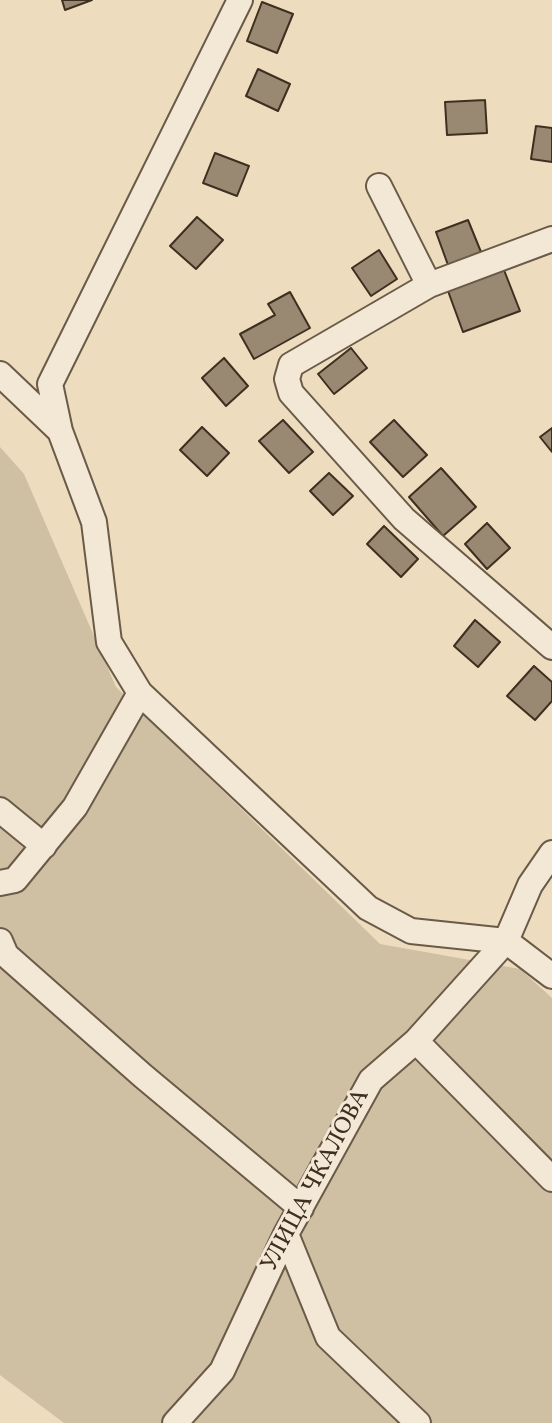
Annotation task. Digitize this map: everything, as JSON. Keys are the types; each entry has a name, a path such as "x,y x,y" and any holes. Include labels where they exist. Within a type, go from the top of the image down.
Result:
{"street":[{"path":"240,0 50,384 60,431 94,522 109,642 140,693 368,908 411,931 506,941 552,976"},
{"path":"379,186 429,285"},
{"path":"552,239 429,285 290,365 287,379 291,393 404,519 552,647"},
{"path":"0,374 60,431"},
{"path":"0,883 15,880 75,807 140,693"},
{"path":"0,810 44,846"},
{"name":"УЛИЦА ЧКАЛОВА","path":"175,1423 222,1371 286,1234 372,1080 416,1041 506,941 530,885 552,853"},
{"path":"0,941 6,955 123,1059 301,1208"},
{"path":"416,1041 552,1179"},
{"path":"286,1234 328,1336 418,1423"}],"shaded area":[{"path":"0,447 24,474 116,687 380,944 520,969 552,998 552,1423 64,1423 0,1375"}],"building":[{"path":"62,0 92,0 65,10"},
{"path":"262,2 293,14 277,53 247,41"},
{"path":"258,69 290,84 278,111 246,96"},
{"path":"485,100 487,133 447,135 445,102"},
{"path":"536,126 552,128 552,162 531,159"},
{"path":"215,153 249,166 237,196 203,183"},
{"path":"197,217 223,240 196,269 170,246"},
{"path":"468,220 481,252 448,265 436,232"},
{"path":"379,250 397,279 371,296 352,268"},
{"path":"504,270 520,311 463,332 448,291"},
{"path":"290,292 310,328 254,359 240,334 275,315 268,304"},
{"path":"351,348 367,368 334,394 318,374"},
{"path":"224,358 248,386 226,406 202,378"},
{"path":"283,420 313,452 289,473 259,441"},
{"path":"394,420 427,455 403,477 370,442"},
{"path":"202,427 229,453 207,476 180,450"},
{"path":"552,428 552,452 540,437"},
{"path":"441,468 476,507 443,536 409,497"},
{"path":"329,473 353,496 333,515 310,491"},
{"path":"487,523 510,548 487,569 465,544"},
{"path":"384,526 418,559 401,577 367,544"},
{"path":"475,620 500,642 478,667 454,646"},
{"path":"534,666 552,682 552,701 535,720 507,696"}]}
